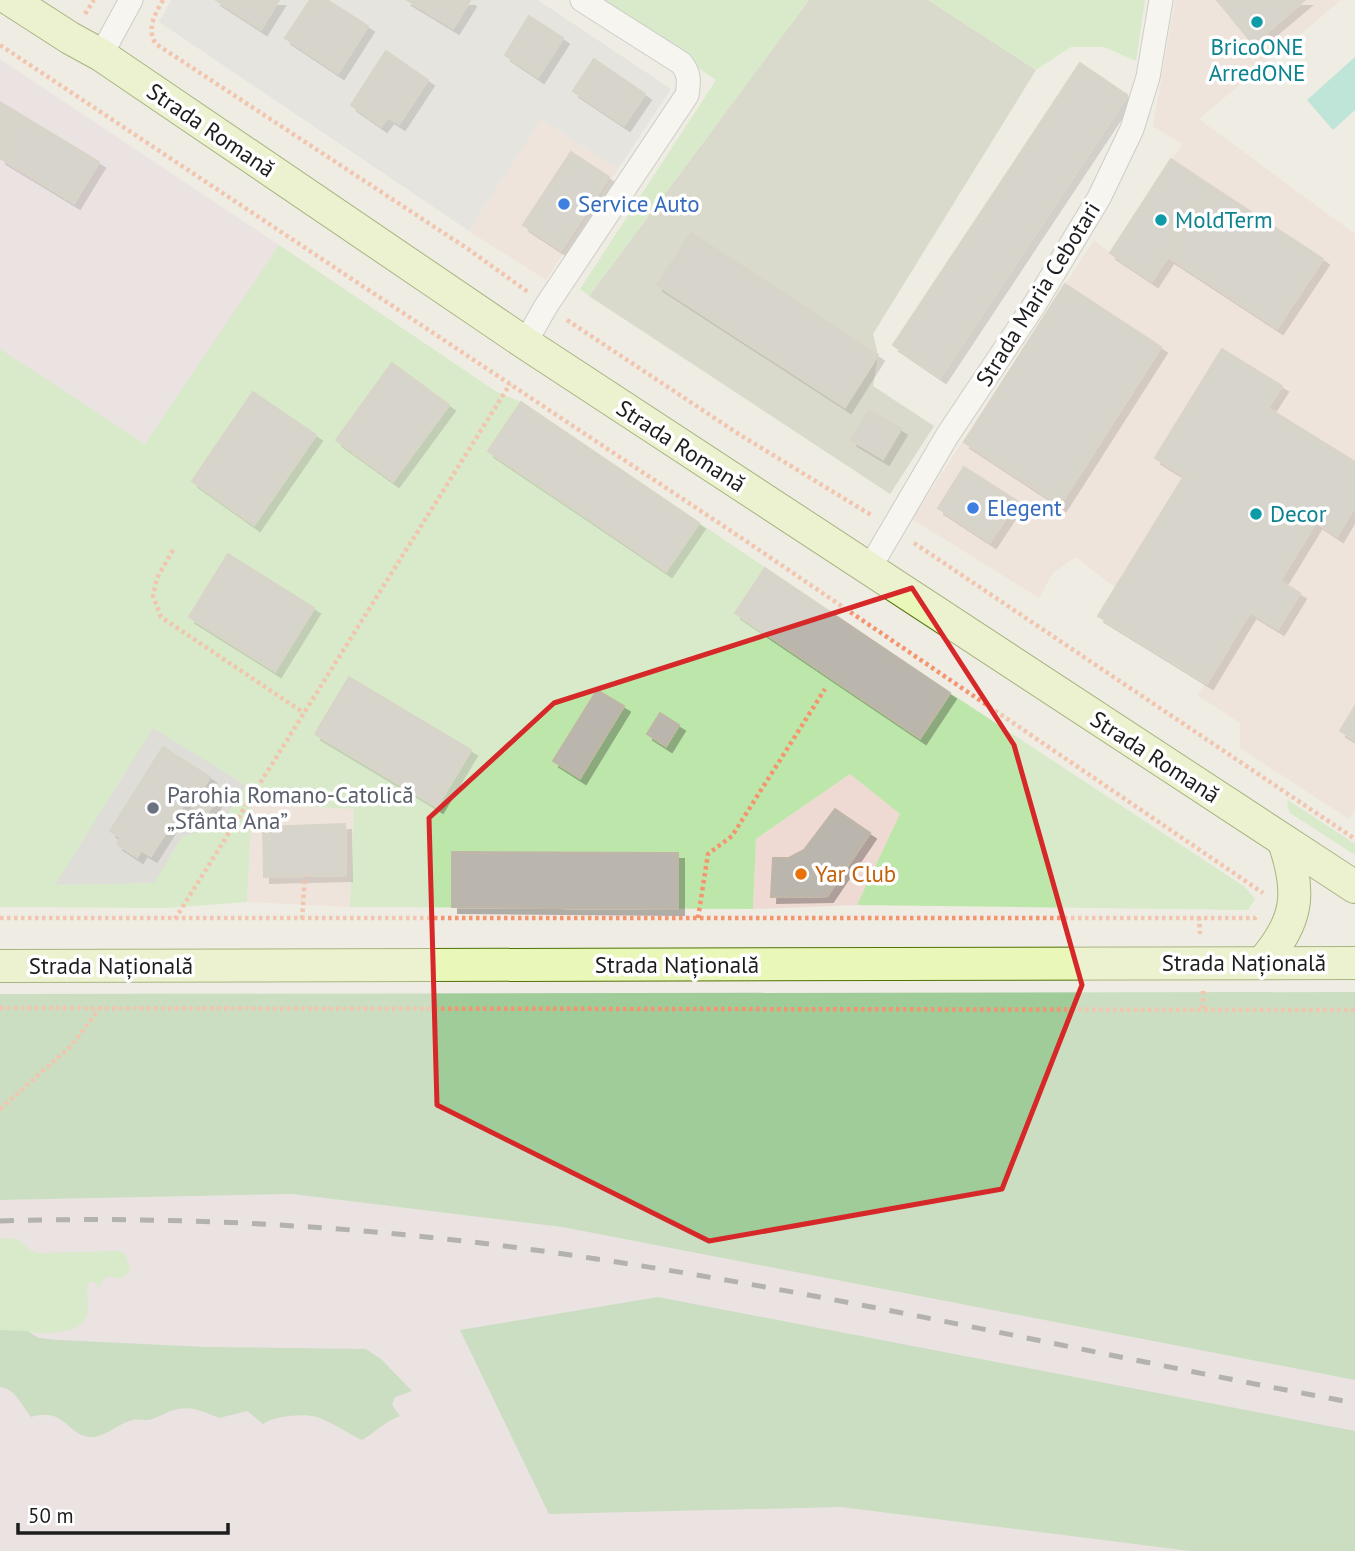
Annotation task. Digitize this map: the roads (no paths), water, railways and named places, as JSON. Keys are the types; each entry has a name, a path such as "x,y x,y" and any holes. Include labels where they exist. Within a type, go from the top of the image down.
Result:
{"main road":[{"name":"Strada Romană","path":"11,0 69,38 101,55 525,343 1355,887"},
{"path":"1262,963 1279,943 1291,919 1295,893 1293,867 1284,842"},
{"name":"Strada Națională","path":"0,966 1355,963"}],"street":[{"path":"101,55 131,0"},
{"path":"525,343 546,306 687,95 690,81 681,63 582,0"},
{"name":"Strada Maria Cebotari","path":"869,569 947,436 1035,304 1099,198 1132,129 1148,77 1161,0"}],"railway":[{"path":"0,1221 222,1222 370,1232 517,1248 782,1290 1355,1403"}],"place":[{"name":"BricoONE ArredONE","path":"1257,22"},
{"name":"Service Auto","path":"564,204"},
{"name":"MoldTerm","path":"1161,220"},
{"name":"Elegent","path":"973,508"},
{"name":"Decor","path":"1256,514"},
{"name":"Parohia Romano-Catolică „Sfânta Ana”","path":"153,808"},
{"name":"Yar Club","path":"801,874"}]}
